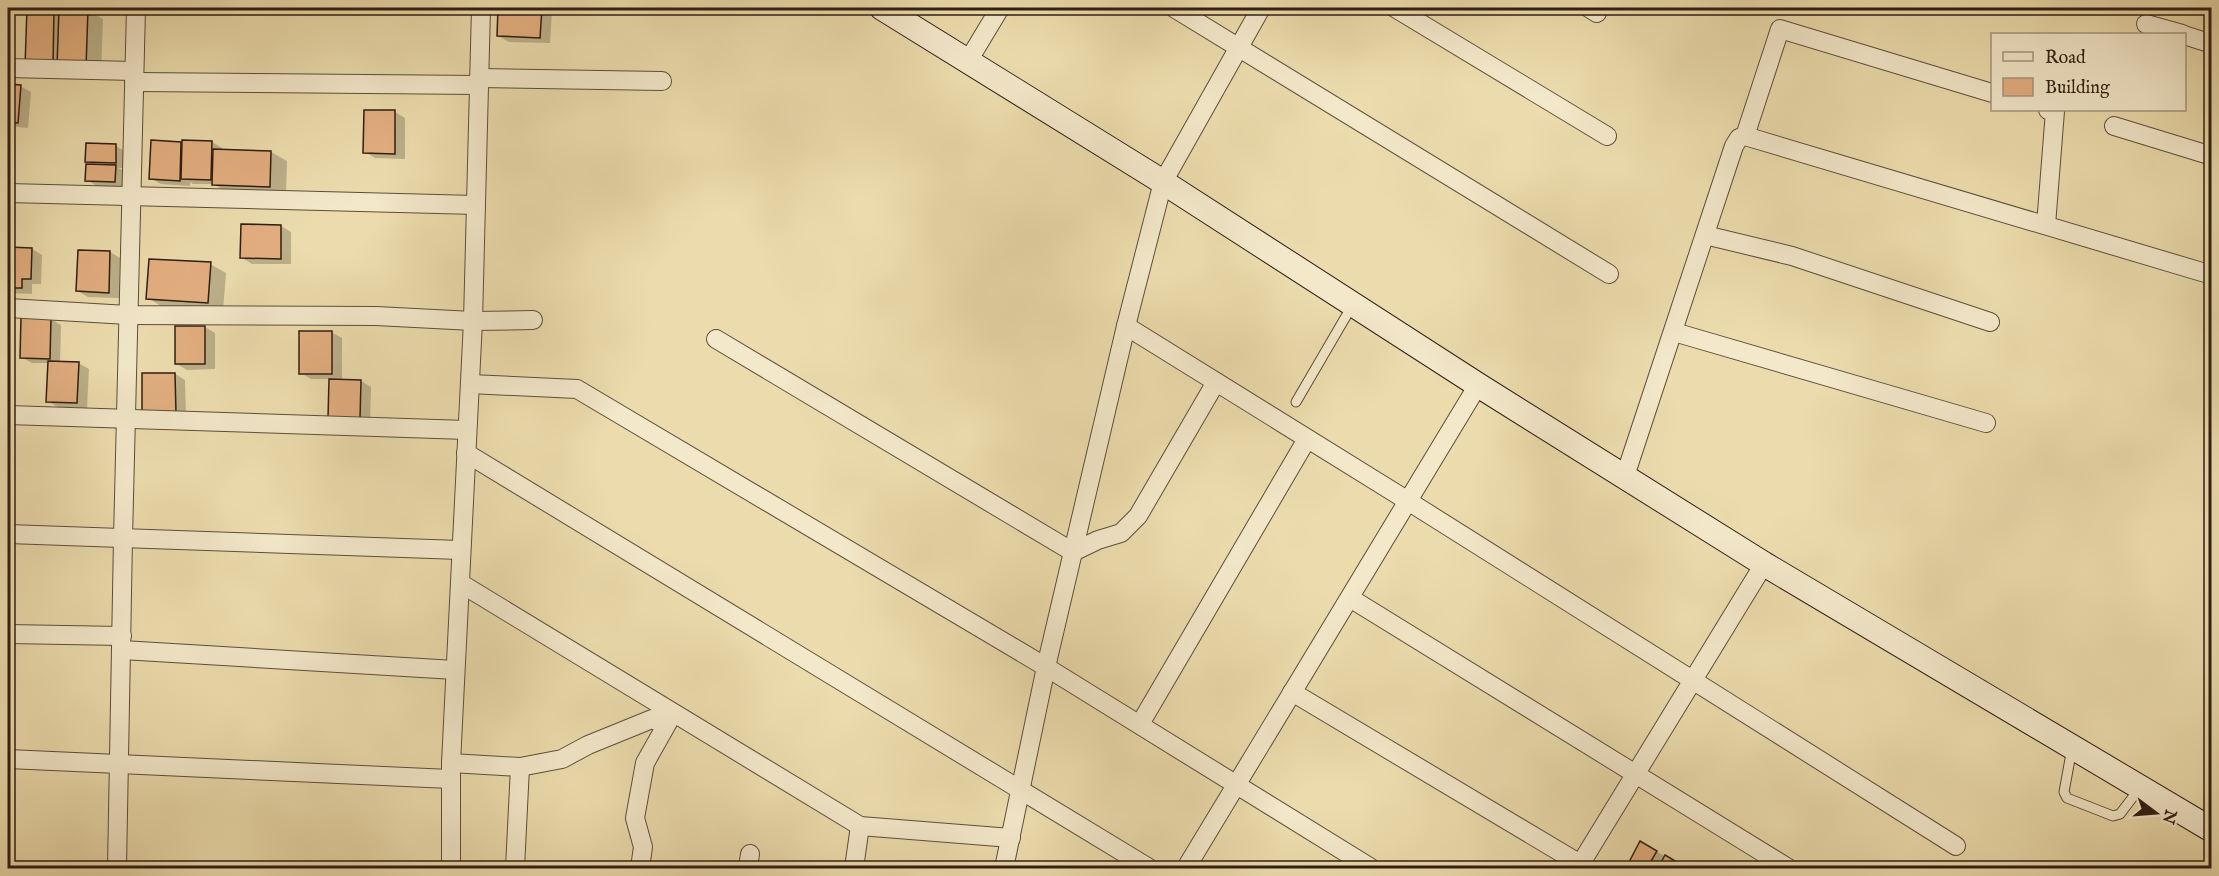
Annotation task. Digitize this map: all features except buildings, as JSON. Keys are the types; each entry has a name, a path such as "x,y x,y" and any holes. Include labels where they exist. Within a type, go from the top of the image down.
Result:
{"main road":[{"path":"882,8 1163,182 1478,385 1764,564 2211,830"}],"street":[{"path":"117,868 125,419 136,8"},
{"path":"451,868 450,771 473,321 481,8"},
{"path":"968,61 1000,8"},
{"path":"1174,8 1609,274"},
{"path":"1004,868 1046,667 1126,326 1163,182 1261,8"},
{"path":"1395,8 1607,136"},
{"path":"2146,24 2176,33"},
{"path":"1745,136 1780,29 1991,93"},
{"path":"2186,36 2211,44"},
{"path":"8,68 134,77 662,81"},
{"path":"2046,225 2055,111"},
{"path":"2114,126 2211,156"},
{"path":"1625,476 1734,146 1739,138 1745,136 2211,275"},
{"path":"8,193 476,205"},
{"path":"1705,235 1792,256 1990,322"},
{"path":"8,308 128,315 376,316 473,321 533,321"},
{"path":"1126,326 1956,846"},
{"path":"1674,332 1986,423"},
{"path":"716,339 1073,552"},
{"path":"1073,552 1098,540 1121,533 1138,516 1216,382"},
{"path":"470,384 577,389 1046,667 1371,868"},
{"path":"1186,868 1478,385"},
{"path":"8,415 467,430"},
{"path":"1140,724 1308,439"},
{"path":"466,453 1149,868"},
{"path":"8,534 460,550"},
{"path":"1293,692 1582,867 1635,774 1764,564"},
{"path":"460,583 670,719 860,826 1011,838"},
{"path":"1350,598 1788,868"},
{"path":"8,634 455,670"},
{"path":"8,759 118,766 243,769 450,771 520,767 562,759 588,745 652,719 670,719"},
{"path":"640,868 643,847 635,818 645,763 670,719"},
{"path":"514,868 520,767"},
{"path":"854,868 860,826"}],"lane":[{"path":"1296,402 1353,304"},
{"path":"2072,747 2064,792 2067,798 2113,816 2120,814 2141,788"}]}
